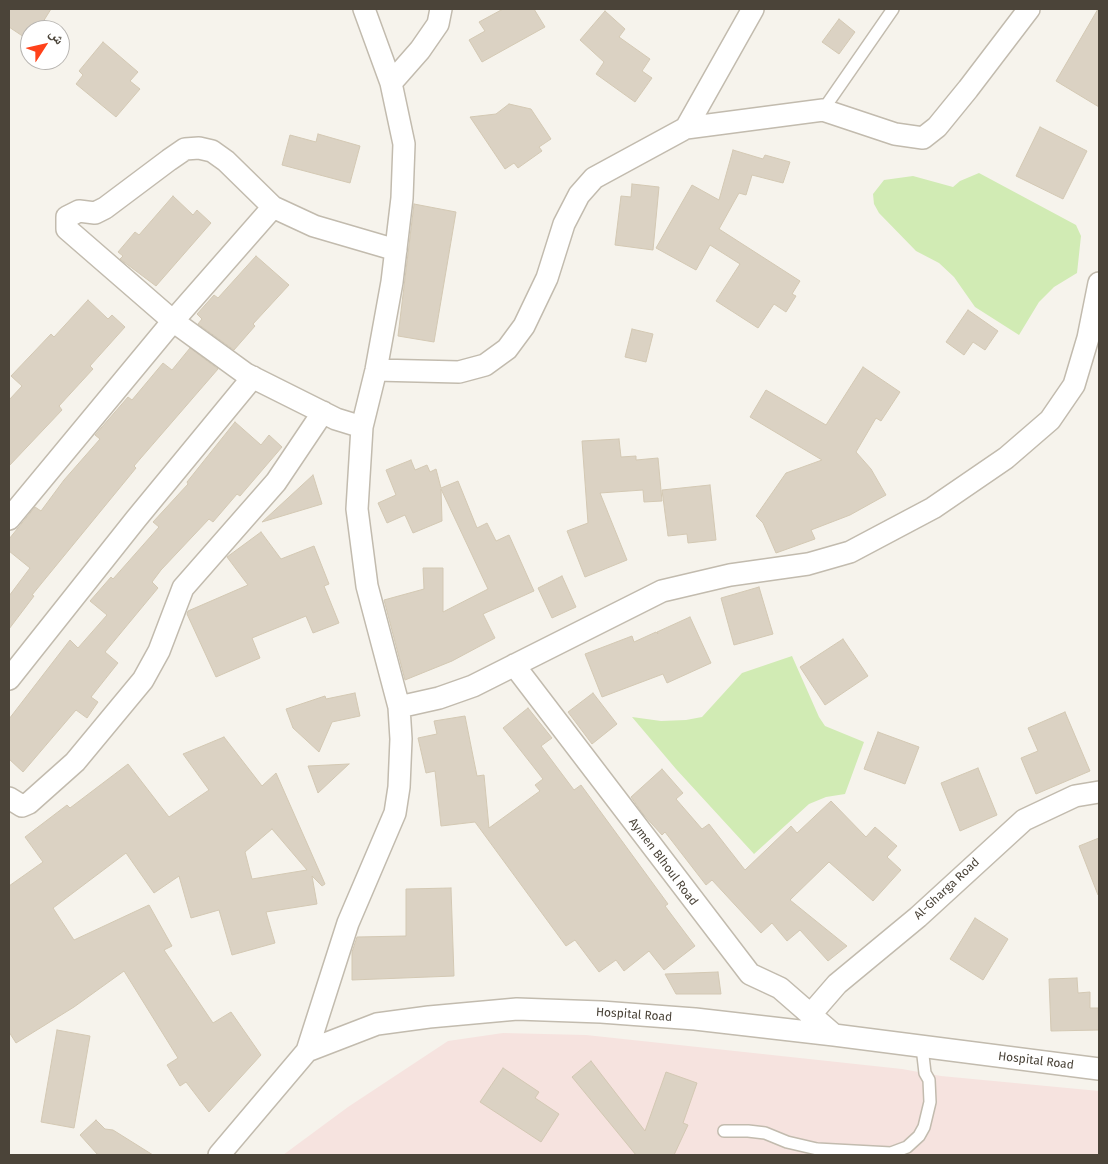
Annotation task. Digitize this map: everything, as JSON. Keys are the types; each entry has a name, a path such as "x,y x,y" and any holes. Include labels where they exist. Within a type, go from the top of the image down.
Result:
{"street":[{"path":"307,1052 348,923 395,813 401,739 398,707 367,586 357,509 362,427 376,370 396,250 402,198 404,144 391,83 364,9"},
{"path":"391,83 420,50 438,24 441,9"},
{"path":"686,128 753,9"},
{"path":"376,370 459,372 485,364 507,349 524,326 532,310 546,278 564,224 579,195 594,178 686,128 824,110 895,134 922,138 937,126 968,89 1029,9"},
{"path":"362,427 323,412 253,377 173,321 67,229 67,217 79,211 95,212 105,208 185,149 199,148 212,151 226,161 273,207 314,226 396,250"},
{"path":"9,518 173,321 273,207"},
{"path":"398,707 438,698 473,686 662,591 730,575 808,564 850,552 933,508 1006,458 1050,420 1074,385 1088,338 1099,283"},
{"path":"9,680 136,519 253,377"},
{"path":"9,798 22,806 29,803 74,762 143,680 158,651 183,588 276,482 323,412"},
{"name":"Aymen Blhoul Road","path":"514,665 750,974 780,988 834,1035"},
{"name":"Al-Gharga Road","path":"811,1014 837,984 918,917 1024,820 1075,796 1099,792"},
{"name":"Hospital Road","path":"219,1155 307,1052 377,1024 517,1008 676,1018 834,1035 1099,1069"}],"lane":[{"path":"824,110 893,9"},
{"path":"724,1132 748,1130 765,1133 787,1142 817,1149 891,1153 907,1147 919,1136 924,1127 930,1102 929,1080 925,1073 922,1047"}],"shaded area":[{"path":"503,1033 586,1035 902,1069 941,1076 1099,1091 1099,1155 283,1155 348,1107 448,1041"}],"green space":[{"path":"979,173 1076,225 1081,236 1077,273 1054,287 1039,302 1019,335 975,307 954,277 939,263 916,251 879,213 874,204 873,194 884,180 913,176 953,187 960,181"},
{"path":"792,656 819,717 825,726 864,742 845,794 826,797 809,804 754,854 676,769 632,717 661,721 702,717 742,673"}],"building":[{"path":"9,9 51,9 44,20 20,20 20,34 9,27"},
{"path":"503,9 534,9 545,27 482,62 469,40 485,31 479,22"},
{"path":"1099,9 1099,107 1056,81"},
{"path":"605,11 625,29 619,37 650,59 642,71 652,78 635,102 596,74 604,62 580,40"},
{"path":"839,19 855,32 839,54 822,42"},
{"path":"103,42 138,72 130,81 140,89 116,117 76,84 83,75 79,71"},
{"path":"509,104 531,109 551,139 539,147 542,151 518,168 514,163 505,169 470,117 496,114"},
{"path":"1040,127 1087,151 1063,199 1016,176"},
{"path":"318,134 360,146 350,183 282,165 290,135 316,142"},
{"path":"733,150 763,159 765,155 790,162 783,183 752,175 746,195 739,193 719,229 800,281 792,294 796,296 786,312 774,304 758,328 716,301 740,264 710,245 696,270 656,248 692,185 719,200"},
{"path":"632,184 659,187 653,250 615,245 621,196 631,197"},
{"path":"173,196 193,215 197,210 211,223 156,286 120,259 123,256 118,252 135,232 139,235"},
{"path":"414,204 456,212 434,342 398,336"},
{"path":"256,256 289,285 253,324 255,326 234,350 198,324 202,319 197,314 214,295 218,298"},
{"path":"88,300 108,319 112,315 125,327 90,366 93,369 59,406 62,410 9,466 9,400 22,386 11,376 51,334 54,337"},
{"path":"968,310 998,331 985,350 973,342 964,355 946,342"},
{"path":"632,329 653,334 646,362 625,357"},
{"path":"190,348 218,369 134,466 136,468 32,595 34,596 9,629 9,596 30,568 9,551 9,539 35,507 41,511 64,480 100,439 95,435 128,397 132,400 163,363 172,370"},
{"path":"863,367 900,392 881,421 876,418 856,452 871,469 886,495 850,515 811,530 815,539 776,553 763,523 756,516 786,473 822,460 750,417 766,390 826,425"},
{"path":"235,422 261,445 269,435 282,447 240,496 237,494 213,522 209,519 161,570 152,582 158,588 105,652 118,663 91,697 98,702 87,718 76,710 23,772 9,759 9,719 70,640 78,648 107,615 90,601 111,577 113,579 159,527 153,522 188,484 187,482"},
{"path":"619,439 621,457 636,456 636,460 658,458 662,501 644,502 643,490 600,493 627,560 585,577 567,531 588,523 582,441"},
{"path":"411,460 415,470 427,465 430,472 436,469 441,488 458,481 477,528 487,523 496,541 509,535 534,591 483,614 495,638 452,661 405,680 384,600 424,589 423,568 443,568 443,612 488,589 441,489 442,521 413,533 405,515 387,523 378,503 396,495 386,470"},
{"path":"313,475 322,504 262,522"},
{"path":"710,485 716,540 688,543 687,534 668,536 662,490"},
{"path":"261,532 281,559 314,546 329,584 324,586 339,623 313,633 306,616 252,638 260,658 216,677 187,614 188,611 248,585 227,557"},
{"path":"562,576 576,607 552,618 538,588"},
{"path":"759,587 773,634 734,645 721,598"},
{"path":"690,617 711,663 667,683 663,674 602,697 585,654 632,636 634,642 656,632 658,634 657,632"},
{"path":"843,639 868,676 825,705 800,667"},
{"path":"355,693 360,716 332,722 319,752 293,728 286,709 325,696 326,699"},
{"path":"593,693 617,724 592,744 568,712"},
{"path":"528,708 552,738 541,746 574,790 581,785 668,904 665,906 695,946 664,970 649,951 624,971 616,960 599,972 575,940 566,946 475,822 441,826 435,771 426,773 418,738 437,734 434,721 465,716 477,776 484,775 489,828 540,791 535,785 543,779 503,728"},
{"path":"1065,712 1090,771 1036,794 1021,758 1038,751 1028,728"},
{"path":"878,732 919,747 905,784 864,769"},
{"path":"224,737 262,786 276,773 325,884 322,886 312,876 317,904 266,912 275,943 232,955 219,910 191,918 179,876 154,893 126,853 53,908 74,940 149,905 172,946 164,950 213,1023 231,1012 261,1055 209,1112 186,1082 180,1086 167,1065 178,1058 124,971 74,1007 16,1043 9,1032 9,886 43,862 25,837 67,805 70,808 128,764 169,817 209,790 183,754","holes":["272,829 307,870 252,879 245,852"]},
{"path":"349,764 318,793 308,766"},
{"path":"978,768 997,815 960,831 941,783"},
{"path":"662,769 683,793 676,799 702,829 709,824 745,870 791,826 797,833 831,801 866,837 875,827 897,846 887,857 901,870 873,901 829,862 790,900 847,946 828,961 800,930 787,941 772,923 761,933 712,880 706,885 665,832 662,835 631,797"},
{"path":"1099,838 1099,895 1098,895 1079,846"},
{"path":"451,888 454,976 352,980 352,952 357,937 406,936 406,889"},
{"path":"975,918 1008,939 983,980 950,959"},
{"path":"718,972 721,994 676,994 665,974"},
{"path":"1077,978 1078,993 1090,992 1090,1008 1098,1008 1099,1030 1051,1031 1049,979"},
{"path":"57,1030 90,1036 74,1128 41,1122"},
{"path":"591,1061 645,1131 666,1072 697,1083 683,1123 688,1125 674,1155 636,1155 572,1077"},
{"path":"503,1068 539,1092 535,1098 559,1114 541,1142 480,1102"},
{"path":"96,1120 105,1129 113,1130 153,1155 98,1155 80,1135"}]}
